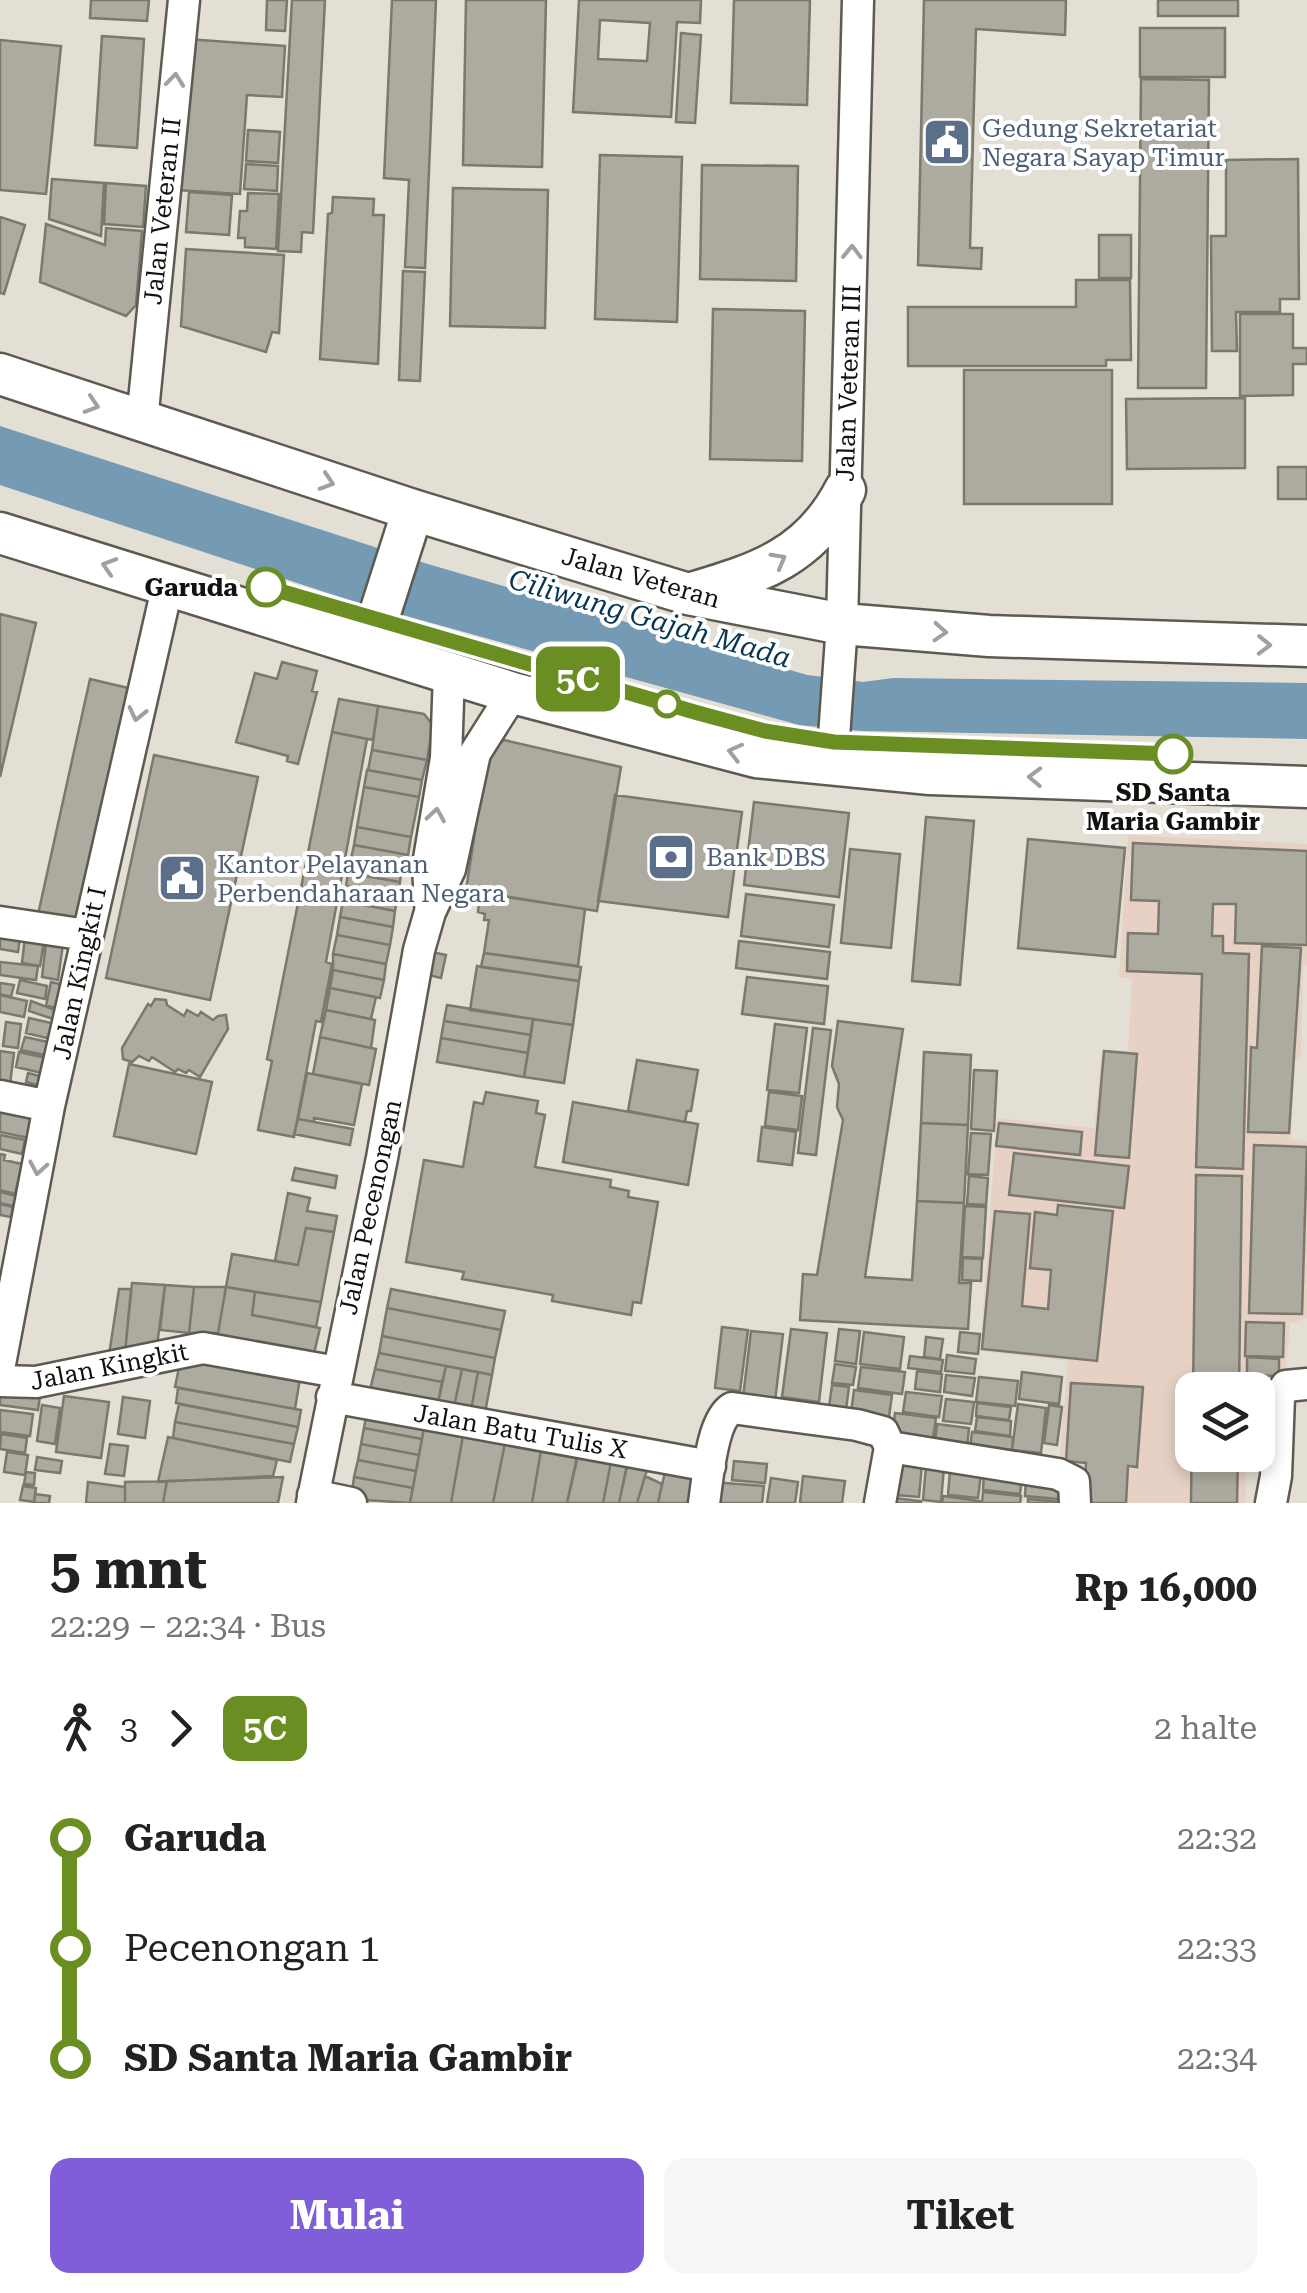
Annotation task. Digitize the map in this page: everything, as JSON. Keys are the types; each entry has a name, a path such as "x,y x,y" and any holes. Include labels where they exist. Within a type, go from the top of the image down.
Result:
{"main road":[{"name":"Jalan Veteran","path":"0,374 413,510 688,594 842,624 1026,638 1307,646"},
{"path":"688,594 754,573 788,556 825,523 845,490"},
{"path":"374,630 413,510"},
{"path":"0,533 168,584 374,630 450,673 756,757 833,749 930,774 1307,787"}],"street":[{"name":"Jalan Veteran II","path":"142,421 184,0"},
{"name":"Jalan Veteran III","path":"833,749 841,665 858,0"},
{"name":"Jalan Kingkit I","path":"0,1364 3,1322 48,1106 168,584"},
{"name":"Jalan Pecenongan","path":"430,912 428,865 446,758 450,673"},
{"name":"Jalan Pecenongan","path":"313,1499 382,1158 419,950 430,912 450,869 475,753 512,693"},
{"path":"0,922 87,935"},
{"path":"0,1096 48,1106"},
{"name":"Jalan Kingkit","path":"0,1380 36,1382 203,1348 334,1385"},
{"path":"1271,1503 1279,1397 1286,1386 1307,1384"},
{"name":"Jalan Batu Tulis X","path":"334,1385 710,1466"},
{"path":"704,1503 718,1426 724,1413 732,1408 883,1432 890,1447 880,1503"},
{"path":"890,1447 1070,1477 1075,1502"},
{"path":"313,1499 351,1503"}],"shaded area":[{"path":"1128,835 1307,844 1307,965 1303,967 1301,1056 1295,1061 1291,1140 1307,1141 1307,1318 1290,1324 1285,1379 1275,1382 1275,1372 1175,1372 1175,1472 1246,1472 1246,1503 1078,1503 1059,1462 1068,1361 980,1351 997,1118 1094,1128 1102,1049 1128,1051 1132,979 1119,977"}],"water":[{"path":"0,426 421,562 807,675 863,682 893,678 1307,683 1307,739 861,731 799,725 352,601 0,485"}],"building":[{"path":"91,0 149,0 147,21 90,18"},
{"path":"267,0 287,0 285,31 266,30"},
{"path":"292,0 325,0 313,233 302,232 301,252 278,251"},
{"path":"392,0 436,0 425,268 405,267 409,180 384,178"},
{"path":"466,0 546,0 542,167 463,165"},
{"path":"579,0 701,0 700,23 677,22 671,117 573,112","holes":["600,20 650,23 647,61 598,59"]},
{"path":"734,0 810,0 807,105 731,103"},
{"name":"Gedung Sekretariat Negara Sayap Timur","path":"924,0 1066,0 1065,35 976,29 970,248 982,248 981,269 918,265"},
{"path":"1158,0 1238,0 1238,16 1158,16"},
{"path":"1140,28 1225,28 1225,77 1140,77"},
{"path":"681,33 701,35 695,123 676,122"},
{"path":"102,36 144,39 137,148 95,145"},
{"path":"187,39 285,46 282,97 247,95 240,194 177,190"},
{"path":"0,40 61,46 46,194 0,190"},
{"path":"1141,79 1209,80 1206,388 1138,388"},
{"path":"248,130 280,132 278,163 246,161"},
{"path":"600,155 682,157 677,322 595,319"},
{"path":"1298,159 1299,299 1280,299 1280,312 1236,312 1237,351 1212,351 1211,236 1226,236 1226,160"},
{"path":"246,164 278,166 277,191 244,189"},
{"path":"702,165 798,166 796,281 700,279"},
{"path":"52,179 104,183 101,236 49,219"},
{"path":"106,183 146,186 143,227 104,224"},
{"path":"453,188 548,190 545,328 450,326"},
{"path":"189,192 232,195 229,235 186,232"},
{"path":"248,193 279,194 276,249 245,247 245,238 238,238 240,211 247,211"},
{"path":"333,197 374,199 373,215 384,215 378,364 320,359 328,214 332,213"},
{"path":"0,217 25,225 4,294 0,293"},
{"path":"46,224 105,245 106,228 142,231 136,305 126,316 40,282"},
{"path":"1099,235 1131,235 1131,278 1099,278"},
{"path":"186,249 284,255 279,333 272,332 266,352 181,326"},
{"path":"403,271 425,272 420,381 399,380"},
{"path":"1076,280 1130,280 1131,360 1106,360 1106,366 908,366 908,307 1076,307"},
{"path":"713,309 805,311 802,461 710,459"},
{"path":"1240,314 1293,314 1293,348 1307,348 1307,364 1293,364 1293,395 1240,396"},
{"path":"964,370 1112,370 1112,504 964,504"},
{"path":"1245,398 1245,468 1127,469 1126,399"},
{"path":"1278,467 1307,467 1307,499 1278,499"},
{"path":"0,614 36,623 0,777"},
{"path":"282,662 317,671 312,691 317,692 298,764 287,761 288,756 236,742 255,673 277,679"},
{"path":"90,679 128,688 75,928 37,919"},
{"path":"339,699 378,706 373,740 332,732"},
{"path":"378,706 424,714 433,725 427,760 372,750"},
{"path":"332,732 367,739 326,962 332,964 321,1022 316,1021 294,1137 258,1130 272,1061 267,1059"},
{"path":"504,740 621,767 597,911 466,890 487,754"},
{"path":"372,750 427,760 422,780 368,770"},
{"name":"Kantor Pelayanan Perbendaharaan Negara","path":"154,755 258,777 210,1000 106,978"},
{"path":"367,770 422,780 419,797 364,787"},
{"path":"364,787 419,797 411,837 357,827"},
{"name":"Bank DBS","path":"615,795 742,812 728,917 598,901"},
{"path":"754,802 849,813 839,897 744,885"},
{"path":"926,817 974,821 960,985 912,981"},
{"path":"357,827 411,837 408,855 354,845"},
{"path":"1028,839 1125,848 1115,957 1018,948"},
{"path":"1133,843 1307,851 1307,945 1235,943 1236,904 1213,904 1212,936 1223,936 1223,953 1249,954 1243,1169 1196,1167 1202,974 1127,971 1128,933 1158,934 1159,901 1131,900"},
{"path":"354,845 408,855 405,868 351,859"},
{"path":"850,849 900,854 891,948 841,943"},
{"path":"351,859 402,868 400,882 348,873"},
{"path":"348,873 400,882 398,894 346,886"},
{"path":"346,886 398,894 395,911 343,901"},
{"path":"480,893 585,909 578,966 484,953 489,920 478,912"},
{"path":"746,894 834,905 829,947 741,936"},
{"path":"343,901 395,911 393,927 340,917"},
{"path":"340,917 393,927 390,945 337,935"},
{"path":"0,928 21,931 18,952 0,949"},
{"path":"337,935 390,945 386,964 333,954"},
{"path":"25,936 44,941 40,966 22,963"},
{"path":"739,941 830,952 827,979 736,968"},
{"path":"46,942 63,944 58,980 42,977"},
{"path":"1262,946 1301,948 1289,1133 1248,1132 1251,1047 1257,1048"},
{"path":"422,950 446,955 441,978 416,972"},
{"path":"484,953 581,967 579,981 481,967"},
{"path":"333,954 386,964 384,980 333,970"},
{"path":"0,962 38,966 36,980 0,975"},
{"path":"477,966 579,981 573,1025 470,1010"},
{"path":"333,970 384,980 380,998 330,988"},
{"path":"747,977 828,986 824,1024 742,1014"},
{"path":"20,980 47,986 45,999 17,993"},
{"path":"51,982 64,985 59,1008 46,1006"},
{"path":"0,983 14,985 11,997 0,994"},
{"path":"330,988 376,997 371,1019 326,1010"},
{"path":"0,995 27,1001 24,1017 0,1012"},
{"path":"155,999 166,1000 167,1005 184,1016 187,1010 198,1016 201,1012 213,1020 226,1015 228,1029 200,1077 189,1070 175,1072 152,1057 149,1061 139,1056 132,1062 123,1059 122,1048 148,1004 151,1006"},
{"path":"31,1001 55,1010 53,1019 29,1011"},
{"path":"447,1005 533,1019 531,1035 444,1021"},
{"path":"326,1010 375,1020 371,1048 320,1037"},
{"path":"29,1018 55,1024 51,1039 26,1033"},
{"path":"533,1019 573,1025 564,1083 524,1077"},
{"path":"444,1021 531,1035 528,1053 441,1038"},
{"path":"838,1021 903,1029 865,1277 912,1280 917,1201 964,1203 959,1283 971,1283 968,1329 800,1320 803,1274 817,1275 843,1120 837,1107 839,1084 832,1066"},
{"path":"6,1022 21,1024 18,1048 3,1046"},
{"path":"775,1024 807,1028 799,1093 767,1090"},
{"path":"813,1028 831,1030 816,1155 798,1153"},
{"path":"25,1037 48,1042 45,1055 21,1050"},
{"path":"320,1037 376,1049 369,1085 313,1074"},
{"path":"441,1038 528,1053 524,1077 437,1062"},
{"path":"0,1051 14,1053 9,1092 0,1091"},
{"path":"1104,1051 1137,1054 1129,1158 1095,1155"},
{"path":"19,1052 46,1058 42,1073 16,1067"},
{"path":"924,1052 971,1055 968,1125 921,1123"},
{"path":"637,1060 698,1070 691,1111 687,1111 685,1122 628,1111"},
{"path":"129,1064 212,1082 196,1154 114,1136"},
{"path":"974,1070 997,1071 994,1131 971,1129"},
{"path":"28,1073 43,1077 41,1086 26,1082"},
{"path":"307,1073 362,1084 354,1125 298,1119"},
{"path":"486,1092 538,1101 536,1113 545,1115 535,1167 611,1180 610,1187 629,1191 628,1197 658,1202 641,1303 633,1302 631,1315 552,1301 553,1295 462,1279 464,1272 406,1262 424,1160 463,1167 474,1102 483,1104"},
{"path":"769,1092 802,1096 798,1130 765,1126"},
{"path":"573,1102 698,1124 688,1185 563,1162"},
{"path":"0,1106 35,1114 29,1138 0,1132"},
{"path":"298,1119 353,1129 350,1145 294,1134"},
{"path":"921,1123 968,1125 964,1203 917,1201"},
{"path":"999,1123 1082,1132 1080,1155 996,1146"},
{"path":"762,1127 796,1132 792,1165 758,1161"},
{"path":"971,1133 991,1134 988,1175 968,1174"},
{"path":"0,1135 25,1140 22,1154 0,1149"},
{"path":"1254,1145 1307,1147 1302,1314 1249,1313"},
{"path":"1014,1153 1129,1166 1124,1208 1009,1195"},
{"path":"0,1154 5,1155 4,1160 22,1164 15,1194 0,1190"},
{"path":"295,1168 337,1176 335,1188 292,1180"},
{"path":"1196,1175 1242,1176 1239,1372 1193,1372"},
{"path":"969,1176 988,1178 986,1205 967,1204"},
{"path":"0,1192 16,1196 13,1206 0,1203"},
{"path":"288,1193 310,1198 307,1211 337,1216 334,1232 306,1228 298,1265 275,1261"},
{"path":"0,1204 13,1207 11,1217 0,1215"},
{"path":"1058,1205 1113,1211 1097,1361 982,1349 995,1211 1030,1214 1022,1306 1048,1309 1051,1270 1030,1268 1035,1212 1057,1215"},
{"path":"965,1206 986,1207 983,1258 962,1257"},
{"path":"306,1228 334,1232 321,1302 226,1287 232,1254 298,1265"},
{"path":"963,1258 982,1259 981,1281 962,1280"},
{"path":"132,1283 165,1285 157,1346 125,1353"},
{"path":"165,1285 194,1287 189,1333 160,1330"},
{"path":"194,1287 226,1287 218,1333 189,1333"},
{"path":"226,1287 255,1292 252,1315 320,1328 313,1358 217,1339"},
{"path":"119,1289 131,1289 125,1353 109,1355"},
{"path":"391,1289 505,1311 501,1330 387,1308"},
{"path":"255,1292 321,1302 316,1327 252,1315"},
{"path":"387,1308 501,1330 495,1358 382,1336"},
{"path":"1246,1322 1284,1323 1283,1357 1245,1356"},
{"path":"722,1327 748,1330 740,1391 715,1388"},
{"path":"791,1329 827,1333 819,1402 782,1397"},
{"path":"839,1329 860,1331 856,1364 835,1361"},
{"path":"751,1331 783,1334 775,1401 743,1397"},
{"path":"864,1332 904,1337 900,1369 860,1364"},
{"path":"960,1332 980,1334 978,1354 958,1352"},
{"path":"382,1336 495,1358 492,1375 379,1353"},
{"path":"926,1337 943,1339 940,1359 924,1357"},
{"path":"379,1353 446,1366 442,1382 375,1369"},
{"path":"947,1355 976,1359 974,1374 945,1371"},
{"path":"910,1356 943,1360 941,1372 908,1368"},
{"path":"1247,1357 1279,1359 1279,1376 1275,1372 1247,1372"},
{"path":"181,1358 301,1372 295,1409 175,1387"},
{"path":"835,1364 856,1367 853,1385 832,1383"},
{"path":"446,1366 462,1369 454,1407 438,1403"},
{"path":"861,1367 905,1372 902,1394 858,1388"},
{"path":"375,1369 442,1382 438,1403 370,1390"},
{"path":"462,1369 478,1372 471,1410 454,1407"},
{"path":"917,1371 942,1374 940,1392 915,1389"},
{"path":"478,1372 492,1375 485,1413 471,1410"},
{"path":"1022,1372 1062,1377 1059,1404 1019,1399"},
{"path":"946,1375 975,1378 972,1396 944,1392"},
{"path":"979,1377 1018,1381 1015,1406 976,1402"},
{"path":"1071,1383 1143,1387 1137,1467 1128,1466 1126,1503 1084,1503 1086,1463 1066,1461"},
{"path":"832,1385 849,1387 845,1417 828,1415"},
{"path":"178,1388 301,1410 298,1427 176,1403"},
{"path":"854,1390 892,1395 889,1417 851,1413"},
{"path":"0,1391 40,1396 38,1410 0,1405"},
{"path":"906,1392 942,1396 939,1417 903,1412"},
{"path":"64,1396 109,1402 101,1458 56,1452"},
{"path":"123,1397 150,1401 145,1438 118,1434"},
{"path":"946,1399 974,1402 971,1424 943,1421"},
{"path":"977,1403 1011,1407 1009,1420 976,1416"},
{"path":"179,1404 298,1427 294,1444 175,1422"},
{"path":"1018,1404 1046,1408 1041,1453 1012,1450"},
{"path":"42,1405 60,1408 55,1444 37,1441"},
{"path":"1049,1405 1062,1407 1057,1445 1044,1443"},
{"path":"0,1410 33,1414 30,1436 0,1432"},
{"path":"367,1411 425,1422 422,1439 364,1428"},
{"path":"895,1413 936,1418 933,1438 893,1433"},
{"path":"977,1417 1011,1421 1010,1436 975,1431"},
{"path":"175,1422 294,1444 290,1462 173,1438"},
{"path":"425,1422 464,1430 451,1503 410,1503"},
{"path":"937,1424 969,1428 966,1456 934,1452"},
{"path":"364,1428 422,1439 419,1455 361,1444"},
{"path":"464,1430 506,1438 493,1503 451,1503"},
{"path":"972,1432 1013,1437 1012,1452 970,1447"},
{"path":"1,1434 27,1438 25,1453 0,1449"},
{"path":"168,1437 277,1460 273,1476 158,1482"},
{"path":"506,1438 542,1445 532,1503 493,1503"},
{"path":"110,1444 128,1446 124,1476 105,1474"},
{"path":"361,1444 419,1455 416,1471 358,1460"},
{"path":"542,1445 578,1452 567,1503 532,1503"},
{"path":"579,1451 612,1457 603,1503 567,1503"},
{"path":"7,1452 28,1455 25,1475 4,1472"},
{"path":"37,1457 62,1461 60,1473 35,1470"},
{"path":"612,1457 628,1460 619,1503 603,1503"},
{"path":"358,1460 416,1471 413,1488 354,1477"},
{"path":"891,1460 922,1463 919,1497 884,1494"},
{"path":"734,1461 767,1464 765,1483 732,1480"},
{"path":"628,1462 648,1467 637,1503 619,1503"},
{"path":"926,1466 944,1467 941,1502 923,1500"},
{"path":"950,1471 981,1474 978,1498 948,1495"},
{"path":"26,1472 35,1473 34,1485 24,1484"},
{"path":"665,1472 703,1479 698,1503 658,1503"},
{"path":"1191,1472 1238,1472 1237,1503 1191,1503"},
{"path":"984,1474 1022,1477 1020,1494 983,1490"},
{"path":"645,1476 662,1484 658,1503 637,1503"},
{"path":"803,1476 845,1481 842,1503 800,1503"},
{"path":"283,1477 278,1503 163,1503 167,1481"},
{"path":"354,1477 413,1488 410,1503 351,1499"},
{"path":"771,1478 798,1482 795,1503 767,1503"},
{"path":"1026,1478 1060,1481 1058,1499 1025,1496"},
{"path":"167,1481 163,1503 125,1503 125,1482"},
{"path":"88,1482 125,1487 125,1503 86,1503"},
{"path":"712,1482 764,1486 762,1503 710,1503"},
{"path":"23,1486 36,1488 34,1502 20,1500"},
{"path":"983,1492 1021,1496 1020,1503 982,1503"},
{"path":"35,1494 50,1496 49,1503 34,1503"},
{"path":"943,1496 980,1501 980,1503 942,1503"},
{"path":"885,1497 921,1501 921,1503 885,1503"},
{"path":"1028,1499 1061,1502 1061,1503 1028,1503"}],"bus line":[{"name":"5C","path":"266,587 780,734 834,742 1173,754"}],"place":[{"name":"Gedung Sekretariat Negara Sayap Timur","path":"947,142"},
{"name":"Garuda","path":"266,587"},
{"name":"SD Santa Maria Gambir","path":"1173,754"},
{"name":"Bank DBS","path":"671,857"},
{"name":"Kantor Pelayanan Perbendaharaan Negara","path":"182,878"}],"water label":[{"name":"Ciliwung Gajah Mada","path":"650,618"}]}
